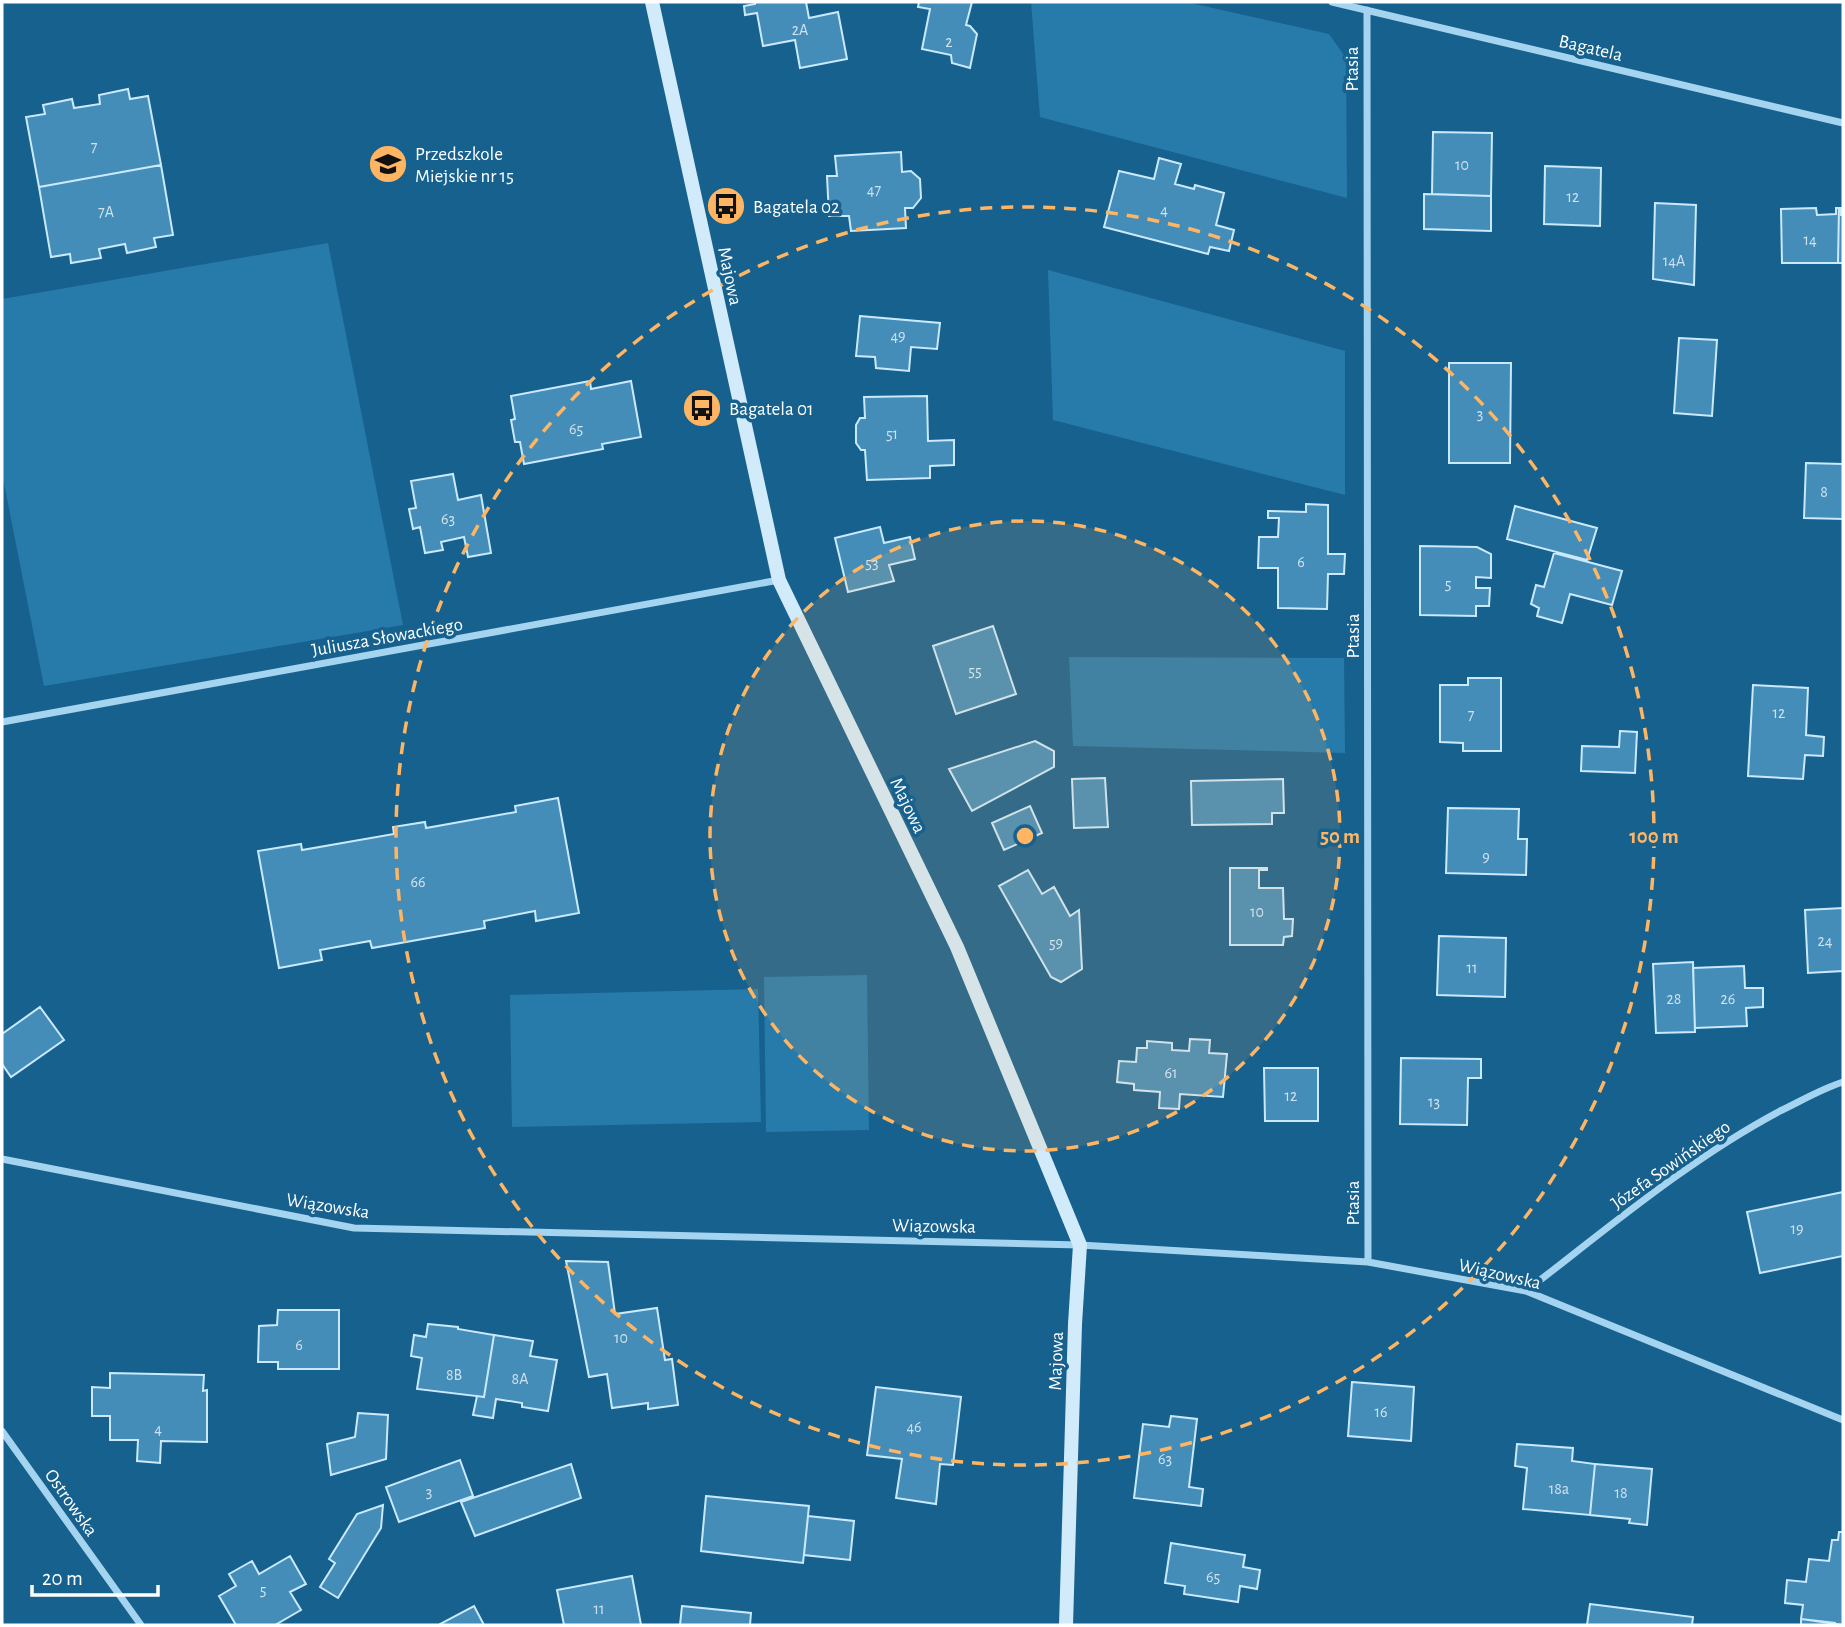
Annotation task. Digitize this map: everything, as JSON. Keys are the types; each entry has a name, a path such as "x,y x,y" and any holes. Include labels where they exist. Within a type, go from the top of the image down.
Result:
{"street":[{"name":"Majowa","path":"652,2 779,580 957,947 1080,1245 1066,1625"},
{"name":"Bagatela","path":"1332,2 1843,123"},
{"name":"Ptasia","path":"1367,10 1368,1262"},
{"name":"Juliusza Słowackiego","path":"2,722 779,580"},
{"name":"Józefa Sowińskiego","path":"1526,1291 1661,1187 1748,1129 1825,1088 1843,1082"},
{"name":"Wiązowska","path":"2,1158 354,1228 1080,1245 1368,1262 1526,1291 1843,1420"},
{"name":"Ostrowska","path":"2,1430 141,1625"}],"shaded area":[{"path":"1031,2 1186,2 1329,34 1346,58 1347,198 1040,117"},
{"path":"328,243 403,625 44,686 2,473 2,299"},
{"path":"1048,270 1345,351 1345,495 1053,420"},
{"path":"1069,657 1344,658 1345,753 1073,746"},
{"path":"867,975 869,1130 766,1132 764,977"},
{"path":"758,989 761,1122 512,1127 510,995"}],"building":[{"path":"755,2 806,2 809,18 838,12 847,59 800,68 795,40 763,46 757,13 745,15 744,6"},
{"path":"919,2 972,2 966,25 977,34 970,68 952,63 951,55 922,49 930,9 918,7"},
{"path":"128,89 130,99 148,96 161,165 39,187 26,117 45,114 43,105 72,99 74,108 100,104 99,95"},
{"path":"1433,132 1492,133 1491,196 1432,194"},
{"path":"901,152 902,172 911,171 920,179 921,198 913,208 905,208 906,228 851,231 849,216 829,216 827,176 837,176 835,156"},
{"path":"1159,158 1181,164 1175,184 1194,189 1195,185 1224,193 1216,225 1234,230 1229,251 1210,247 1208,254 1104,227 1119,171 1154,179"},
{"path":"161,165 173,235 154,238 156,247 127,253 125,244 99,249 101,258 71,263 70,254 51,257 39,187"},
{"path":"1545,166 1601,168 1600,226 1544,224"},
{"path":"1424,194 1491,196 1491,231 1424,229"},
{"path":"1655,203 1696,205 1694,285 1653,279"},
{"path":"1816,208 1817,215 1836,214 1836,208 1839,208 1838,263 1782,263 1781,209"},
{"path":"1839,208 1843,215 1843,263 1838,263"},
{"path":"860,316 940,323 937,349 911,347 909,371 876,368 875,357 856,356"},
{"path":"1679,338 1717,340 1712,416 1674,413"},
{"path":"1449,363 1511,363 1510,463 1449,463"},
{"path":"590,381 591,389 631,381 641,437 602,444 603,449 524,464 520,442 515,442 511,396"},
{"path":"927,396 928,441 954,440 954,465 930,466 930,478 867,480 865,450 861,450 856,443 856,425 860,418 865,418 864,397"},
{"path":"1806,463 1843,464 1843,519 1804,518"},
{"path":"453,474 458,500 481,495 491,553 468,557 464,537 441,542 443,550 425,553 420,527 413,529 409,509 416,508 411,481"},
{"path":"1306,504 1328,505 1328,554 1345,554 1344,574 1328,574 1327,609 1278,608 1278,568 1258,568 1259,537 1278,537 1279,518 1268,518 1268,511 1306,512"},
{"path":"1515,506 1597,528 1587,560 1507,539"},
{"path":"880,527 884,543 910,537 915,559 889,565 894,581 848,592 835,538"},
{"path":"1420,546 1477,547 1491,554 1491,578 1476,577 1476,588 1490,588 1489,606 1476,606 1476,616 1420,615"},
{"path":"1554,553 1622,571 1612,605 1570,594 1562,623 1537,616 1539,608 1531,604 1536,585 1544,587"},
{"path":"993,626 1016,694 956,714 933,646"},
{"path":"1468,678 1501,678 1501,751 1463,751 1463,743 1440,742 1440,685 1468,685"},
{"path":"1753,685 1808,688 1806,735 1824,737 1823,756 1805,755 1803,779 1748,776"},
{"path":"1620,731 1637,732 1635,773 1581,771 1582,746 1619,747"},
{"path":"1035,741 1054,751 1054,767 972,811 949,769"},
{"path":"1105,778 1108,827 1074,828 1072,779"},
{"path":"1283,779 1284,813 1272,813 1272,824 1192,825 1191,781"},
{"path":"558,798 579,913 536,921 535,911 484,921 485,928 372,948 370,941 320,950 322,960 279,968 258,851 301,844 302,850 394,834 393,827 425,822 426,828 516,812 515,806"},
{"path":"1030,806 1042,833 1004,850 992,823"},
{"path":"1448,808 1519,809 1518,839 1527,839 1526,875 1446,873"},
{"path":"1230,868 1267,868 1259,870 1259,888 1283,888 1284,919 1293,919 1292,936 1284,937 1283,945 1230,945"},
{"path":"1028,870 1042,894 1054,887 1070,916 1079,910 1082,969 1061,982 1051,977 999,886"},
{"path":"1843,908 1843,971 1808,973 1805,910"},
{"path":"1439,936 1506,938 1505,997 1437,995"},
{"path":"1693,962 1695,1032 1656,1033 1653,964"},
{"path":"1744,966 1745,988 1763,988 1763,1007 1746,1008 1747,1026 1695,1028 1693,968"},
{"path":"40,1007 64,1040 11,1077 2,1064 2,1034"},
{"path":"1190,1039 1210,1040 1209,1053 1227,1054 1223,1097 1180,1094 1179,1109 1159,1108 1160,1092 1134,1090 1134,1084 1117,1082 1119,1061 1136,1062 1137,1048 1147,1048 1147,1041 1172,1043 1172,1050 1189,1051"},
{"path":"1401,1058 1481,1059 1481,1078 1468,1078 1467,1125 1400,1124"},
{"path":"1264,1068 1318,1068 1318,1121 1265,1121"},
{"path":"1843,1192 1843,1256 1760,1273 1747,1212"},
{"path":"566,1261 608,1262 615,1314 657,1308 665,1360 672,1359 678,1405 648,1409 648,1403 612,1408 607,1374 589,1377"},
{"path":"278,1310 339,1310 339,1369 278,1369 278,1362 258,1362 259,1326 277,1325"},
{"path":"428,1324 494,1335 484,1397 417,1389 422,1358 411,1356 414,1335 426,1337"},
{"path":"494,1335 533,1341 530,1356 557,1360 548,1411 496,1399 493,1418 473,1415 477,1396 484,1397"},
{"path":"110,1373 204,1375 203,1391 207,1390 207,1442 161,1441 160,1463 137,1461 138,1440 110,1440 110,1416 92,1416 92,1387 110,1388"},
{"path":"1352,1382 1414,1387 1411,1441 1348,1436"},
{"path":"876,1387 961,1397 953,1465 940,1464 936,1504 896,1498 902,1459 867,1455"},
{"path":"358,1413 388,1415 386,1459 331,1475 327,1444 355,1437"},
{"path":"1171,1416 1197,1419 1189,1487 1203,1489 1201,1506 1134,1498 1143,1424 1169,1427"},
{"path":"1517,1444 1573,1448 1572,1461 1595,1464 1590,1515 1523,1509 1527,1468 1515,1466"},
{"path":"460,1460 473,1496 399,1522 386,1487"},
{"path":"571,1464 581,1498 475,1536 461,1502"},
{"path":"1595,1464 1652,1469 1647,1525 1629,1523 1630,1519 1590,1515"},
{"path":"706,1496 809,1506 803,1563 701,1551"},
{"path":"383,1505 381,1528 338,1598 320,1587 335,1563 329,1559 357,1514"},
{"path":"808,1516 854,1521 850,1560 804,1555"},
{"path":"1839,1532 1843,1532 1843,1625 1801,1619 1803,1605 1785,1603 1787,1580 1806,1582 1809,1559 1829,1561 1832,1540 1838,1540"},
{"path":"1171,1543 1245,1555 1243,1567 1260,1570 1257,1589 1240,1586 1238,1602 1184,1594 1185,1586 1165,1583"},
{"path":"290,1556 306,1584 290,1592 301,1610 275,1625 236,1625 219,1596 236,1586 229,1574 252,1561 259,1574"},
{"path":"632,1576 641,1625 564,1625 557,1590"},
{"path":"1590,1604 1693,1617 1692,1625 1587,1625"},
{"path":"474,1606 484,1625 440,1625 440,1624"},
{"path":"682,1606 751,1613 750,1625 680,1625"},
{"path":"1801,1619 1835,1623 1835,1625 1801,1625"}],"place":[{"name":"Przedszkole Miejskie nr 15","path":"388,164"},
{"name":"Bagatela 02","path":"726,206"},
{"name":"Bagatela 01","path":"702,408"}]}
